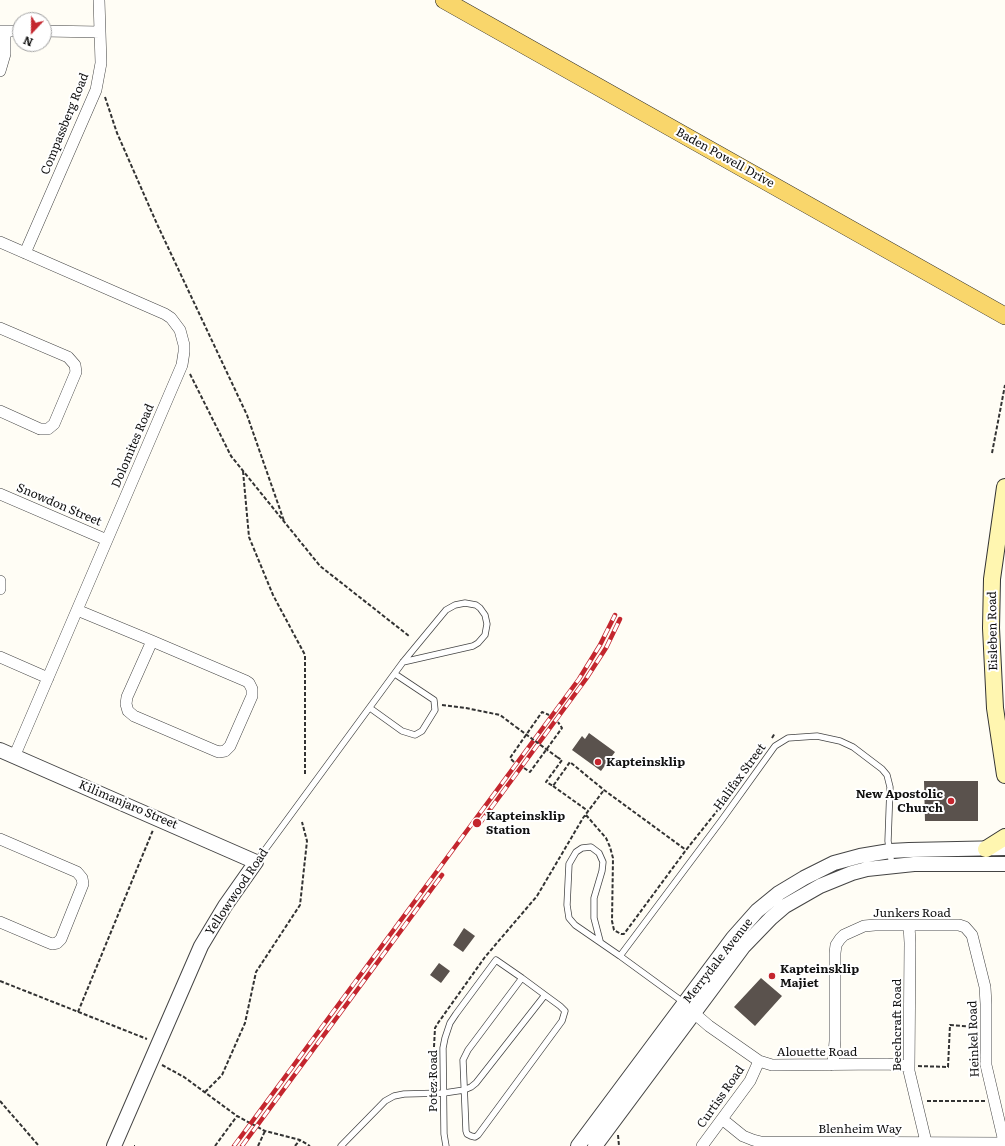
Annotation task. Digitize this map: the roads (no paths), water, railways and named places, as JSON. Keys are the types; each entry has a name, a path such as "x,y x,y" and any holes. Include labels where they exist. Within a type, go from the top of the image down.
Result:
{"main road":[{"name":"Baden Powell Drive","path":"444,0 1005,316"},
{"name":"Eisleben Road","path":"1005,487 992,579 992,628 995,702 1005,775"},
{"path":"986,849 1005,837"}],"street":[{"name":"Compassberg Road","path":"25,253 97,84 101,63 99,0"},
{"path":"0,71 5,54 2,31"},
{"path":"52,31 100,32"},
{"name":"Dolomites Road","path":"0,242 165,314 176,324 183,338 184,352 180,370 14,756"},
{"path":"0,328 68,357 75,365 76,372 54,424 48,429 40,429 0,411"},
{"name":"Snowdon Street","path":"0,494 107,540"},
{"path":"0,581 0,589"},
{"path":"77,610 152,641 246,681 251,686 252,696 230,746 225,751 216,751 134,716 128,711 126,704 127,697 152,641"},
{"path":"0,657 48,678"},
{"name":"Kilimanjaro Street","path":"0,750 256,862"},
{"path":"0,839 77,872 82,878 83,884 61,939 57,943 47,942 0,922"},
{"name":"Merrydale Avenue","path":"596,1146 689,1009 733,938 758,911 779,893 834,863 860,856 890,851 1005,848"},
{"name":"Yellowwood Road","path":"114,1146 201,946 225,906 256,862"},
{"name":"Merrydale Avenue","path":"578,1146 689,1009 743,947 785,906 820,886 852,873 867,869 892,865 914,864 1005,864"},
{"name":"Junkers Road","path":"833,1065 835,1040 835,953 836,945 844,935 864,926 874,924 959,925 969,931"},
{"name":"Beechcraft Road","path":"909,925 909,1066 926,1144"},
{"name":"Heinkel Road","path":"969,931 972,935 985,987 986,1065 1005,1144"},
{"name":"Alouette Road","path":"689,1009 709,1026 759,1061 772,1065 887,1064 909,1066"},
{"name":"Curtiss Road","path":"702,1146 750,1081 759,1061"},
{"name":"Blenheim Way","path":"722,1119 743,1136 761,1142 1005,1144"}],"lane":[{"name":"Yellowwood Road","path":"256,862 403,662 442,614 450,607 460,604 476,605 483,611 486,619 486,630 485,635 478,643 473,646 403,662"},
{"path":"370,708 402,731 416,735 422,731 435,710 434,700 395,674"},
{"name":"Halifax Street","path":"620,956 775,746 788,738 817,736 840,740 853,747 882,769 887,776 890,787 888,841 892,865"},
{"path":"600,941 594,918 594,898 602,871 603,862 599,854 591,847 582,848 576,852 569,864 567,912 569,918 575,925 600,941 679,999 689,1009"},
{"name":"Potez Road","path":"446,1146 444,1134 443,1048 447,1031 456,1014 496,960 522,978"},
{"path":"522,978 565,1011 562,1021 478,1135 475,1137 471,1136 466,1131 463,1065 465,1054 522,978"},
{"path":"341,1146 385,1101 394,1096 404,1094 444,1093 464,1090 476,1083 545,995"}],"railway":[{"path":"234,1146 579,679 600,645 615,615"},
{"path":"480,823 586,679 606,648 620,619"},
{"path":"242,1146 442,875"}],"place":[{"name":"Kapteinsklip","path":"598,762"},
{"name":"New Apostolic Church","path":"951,801"},
{"name":"Kapteinsklip Station","path":"477,823"},
{"name":"Kapteinsklip Majiet","path":"772,976"}]}
